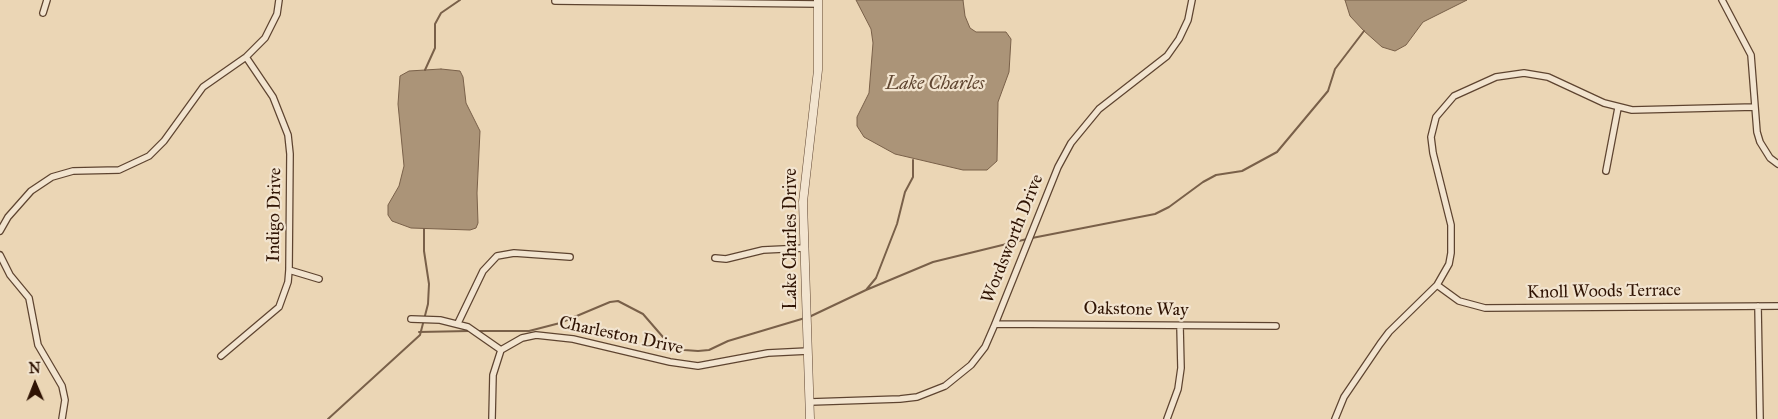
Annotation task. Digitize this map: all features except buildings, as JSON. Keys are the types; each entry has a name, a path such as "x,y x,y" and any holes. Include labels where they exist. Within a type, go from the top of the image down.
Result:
{"street":[{"path":"43,13 47,0"},
{"path":"0,232 8,217 31,191 52,177 73,171 118,170 149,156 164,141 204,87 246,57 265,38 272,27 279,0"},
{"name":"Wordsworth Drive","path":"810,402 900,399 933,392 954,380 971,365 985,347 1058,167 1070,142 1099,110 1167,56 1179,39 1185,26 1192,0"},
{"path":"1722,0 1751,55 1760,142 1770,158 1778,164"},
{"path":"555,1 818,2"},
{"name":"Lake Charles Drive","path":"810,419 803,202 818,70 818,2"},
{"name":"Indigo Drive","path":"221,356 279,307 289,270 290,163 288,135 273,97 246,57"},
{"path":"1335,419 1344,397 1380,344 1389,332 1438,285 1449,264 1452,241 1449,211 1433,153 1431,136 1436,117 1447,102 1460,92 1496,77 1524,72 1548,77 1618,108 1647,112 1755,107"},
{"path":"1606,171 1618,108"},
{"path":"715,258 726,258 762,250 805,248"},
{"path":"458,323 483,271 497,256 514,253 570,257"},
{"path":"0,255 10,275 29,298 38,346 62,386 65,400 62,419"},
{"path":"289,270 319,279"},
{"name":"Knoll Woods Terrace","path":"1438,285 1459,301 1485,308 1778,306"},
{"path":"1758,306 1760,419"},
{"path":"411,319 458,323 480,334 501,350 493,375 492,419"},
{"name":"Oakstone Way","path":"995,324 1276,326"},
{"path":"1167,419 1178,389 1181,368 1180,326"},
{"name":"Charleston Drive","path":"501,350 522,338 536,335 573,339 670,362 698,366 768,353 808,351"}],"water":[{"name":"Lake Charles","path":"856,0 963,0 965,16 970,28 976,32 1006,32 1011,39 1009,72 998,102 997,161 987,170 963,170 895,154 864,137 857,126 857,117 869,93 873,43 871,29"},
{"path":"1345,0 1467,0 1423,22 1406,45 1395,51 1382,47 1364,31 1350,16"},
{"path":"441,69 460,71 463,77 466,103 480,131 477,193 478,223 476,228 470,230 411,228 392,221 388,215 388,205 399,186 404,166 398,104 400,76 409,71"}],"waterway":[{"path":"425,70 435,48 435,24 441,13 460,0"},
{"path":"1032,238 1155,214 1169,207 1203,182 1216,175 1242,171 1277,152 1328,91 1335,69 1364,31"},
{"path":"866,290 876,278 897,224 905,192 913,177 913,160"},
{"path":"328,419 420,335 428,304 429,284 424,251 424,229"},
{"path":"809,317 866,290 933,262 1027,239"},
{"path":"479,331 529,331 560,323 610,302 618,301 643,314 669,344 684,350 698,351 709,350 728,341 805,318"},
{"path":"419,332 469,331"}]}
